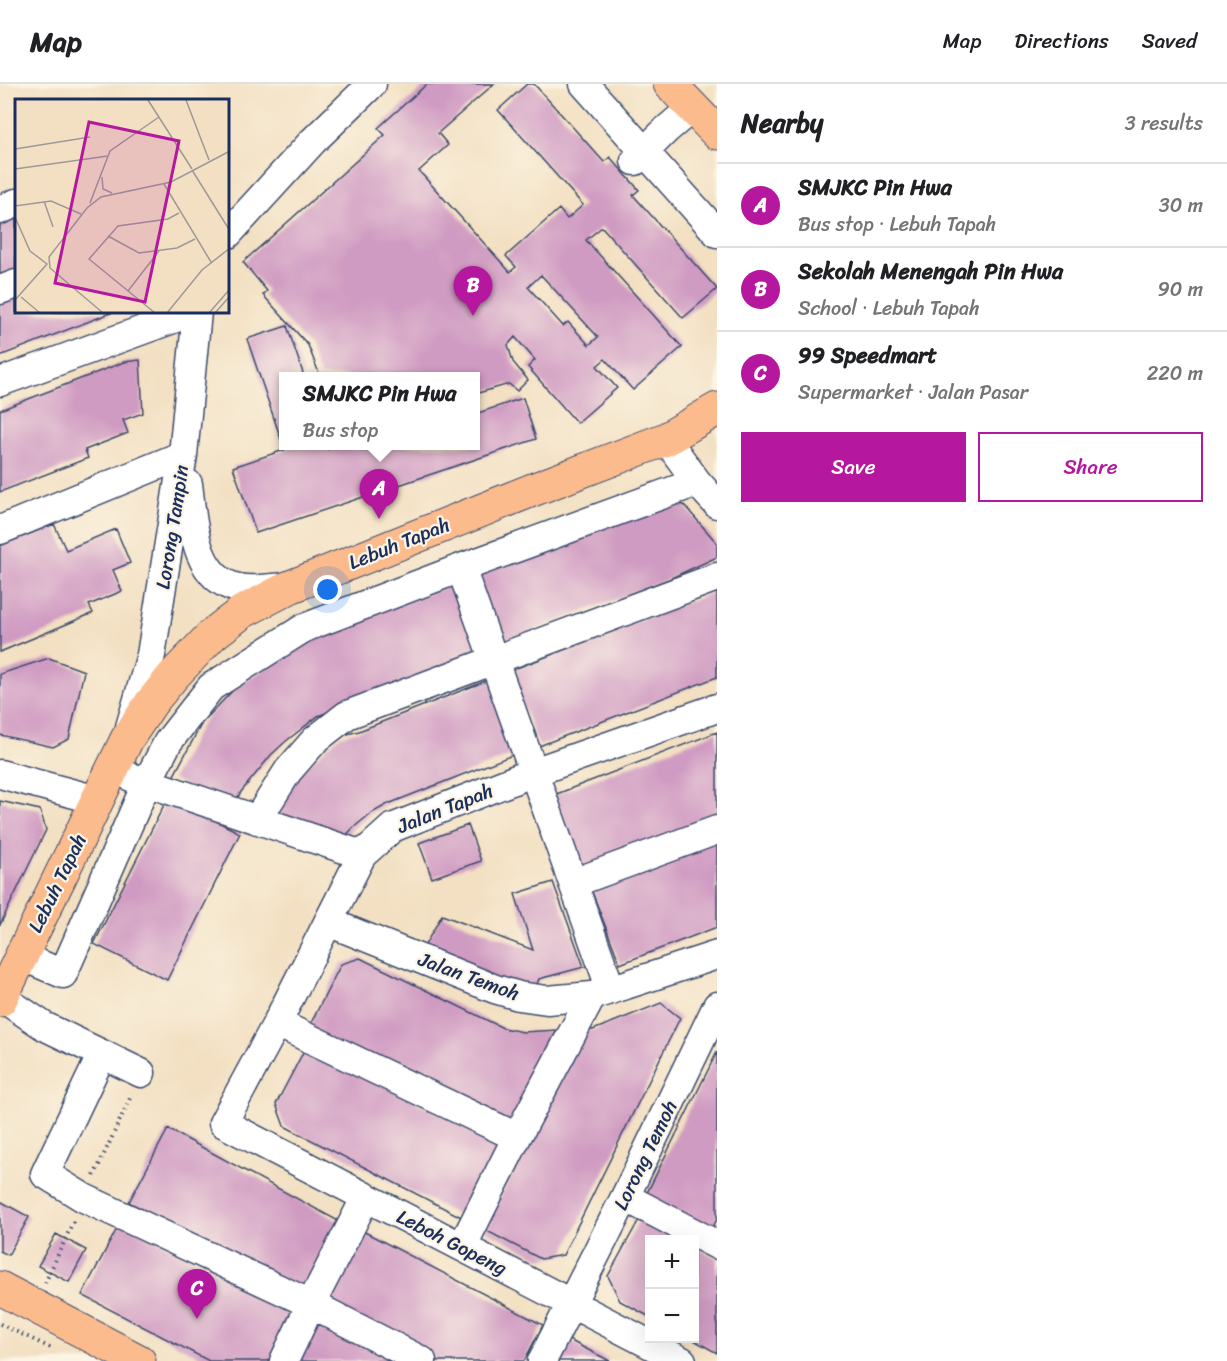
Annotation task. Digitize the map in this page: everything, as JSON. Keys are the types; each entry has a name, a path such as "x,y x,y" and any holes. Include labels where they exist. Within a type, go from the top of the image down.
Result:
{"main road":[{"path":"670,84 717,133"},
{"name":"Lebuh Tapah","path":"1,999 127,740 151,703 213,634 242,612 290,586 666,439 717,409"},
{"path":"0,1288 139,1361"}],"street":[{"path":"230,232 313,141 372,84"},
{"path":"584,84 640,156 717,232"},
{"path":"640,156 693,107"},
{"path":"0,210 15,204"},
{"path":"0,290 15,284"},
{"path":"0,382 187,314"},
{"name":"Lorong Tampin","path":"127,740 151,656 183,455 197,314"},
{"path":"666,439 697,482 717,504"},
{"path":"0,530 183,455 195,538 203,562 224,583 239,588 256,590 290,586"},
{"path":"21,956 63,974 147,782 168,742 212,687 304,628 697,482"},
{"path":"461,568 573,883 602,993 518,1137 462,1247"},
{"path":"257,820 288,771 315,740 347,716 717,577"},
{"name":"Jalan Tapah","path":"223,1123 277,1023 362,855 392,828 534,772 717,708"},
{"path":"112,770 362,855"},
{"path":"0,774 97,800"},
{"path":"573,883 717,830"},
{"name":"Jalan Temoh","path":"327,922 495,989 519,996 547,1000 602,993 717,955"},
{"path":"1,999 44,1026 141,1073"},
{"name":"Lorong Temoh","path":"542,1361 625,1197 717,1006"},
{"path":"277,1023 518,1137"},
{"path":"102,1054 45,1174 84,1198 311,1304 422,1361"},
{"name":"Leboh Gopeng","path":"223,1123 570,1303 666,1357"},
{"path":"285,1361 311,1304 366,1197"},
{"path":"625,1197 717,1245"}],"path":[{"path":"0,1324 52,1349"}],"building":[{"path":"427,84 494,84 438,133 448,145 419,171 510,272 516,267 506,256 559,209 567,219 583,205 498,110 527,84 534,84 604,162 610,157 639,190 633,195 717,289 683,318 602,227 586,240 682,347 633,390 605,359 597,366 617,388 577,423 528,367 535,360 515,337 508,345 513,362 528,380 517,391 509,384 480,393 480,372 318,372 308,345 263,295 267,291 243,262 385,135 378,128","holes":["541,275 598,337 589,345 568,322 563,326 528,287"]},
{"path":"15,214 15,276 0,283 0,220"},
{"path":"15,291 15,314 108,314 0,356 0,297"},
{"path":"287,326 303,372 279,372 279,433 247,339"},
{"path":"140,360 143,413 123,420 128,433 85,450 88,458 0,492 0,410 124,362"},
{"path":"523,398 536,439 256,533 233,467 284,450 480,450 480,412"},
{"path":"665,503 684,505 717,543 717,557 669,579 501,643 475,576"},
{"path":"54,524 66,550 116,529 130,563 113,570 122,591 89,605 93,613 0,652 0,546"},
{"path":"457,582 484,651 318,716 271,755 241,792 232,807 172,779 202,723 234,689 307,641"},
{"path":"717,591 717,677 539,746 509,671"},
{"path":"49,658 84,671 69,739 53,747 0,735 0,674"},
{"path":"491,679 520,752 388,804 370,814 339,843 271,810 299,773 340,736 359,731"},
{"path":"717,732 717,819 584,871 554,795"},
{"path":"168,797 240,833 167,980 94,944"},
{"path":"0,801 40,810 46,830 0,925"},
{"path":"468,825 481,861 432,878 419,843"},
{"path":"717,840 717,927 620,964 591,889"},
{"path":"553,882 584,967 539,979 535,989 492,981 425,945 442,915 533,950 515,894"},
{"path":"360,958 503,1028 523,1032 557,1030 508,1128 308,1029 341,964"},
{"path":"661,1003 680,1018 563,1255 541,1259 485,1230 580,1030 593,1030"},
{"path":"307,1045 503,1146 465,1219 284,1126 276,1104"},
{"path":"717,1052 717,1219 711,1231 644,1199"},
{"path":"168,1129 344,1224 304,1296 129,1202"},
{"path":"0,1201 29,1217 8,1255 0,1251"},
{"path":"640,1218 674,1235 645,1235 645,1314 620,1301 608,1276"},
{"path":"121,1221 298,1313 273,1361 209,1361 82,1295"},
{"path":"357,1228 543,1325 524,1361 431,1361 317,1302"},
{"path":"56,1234 86,1250 69,1282 38,1266"},
{"path":"699,1249 717,1258 717,1353 699,1343"},
{"path":"314,1318 398,1361 292,1361"},
{"path":"561,1336 610,1361 548,1361"}],"place":[{"name":"Sekolah Menengah Pin Hwa","path":"473,316"},
{"name":"SMJKC Pin Hwa","path":"379,519"},
{"name":"99 Speedmart","path":"197,1319"}]}
